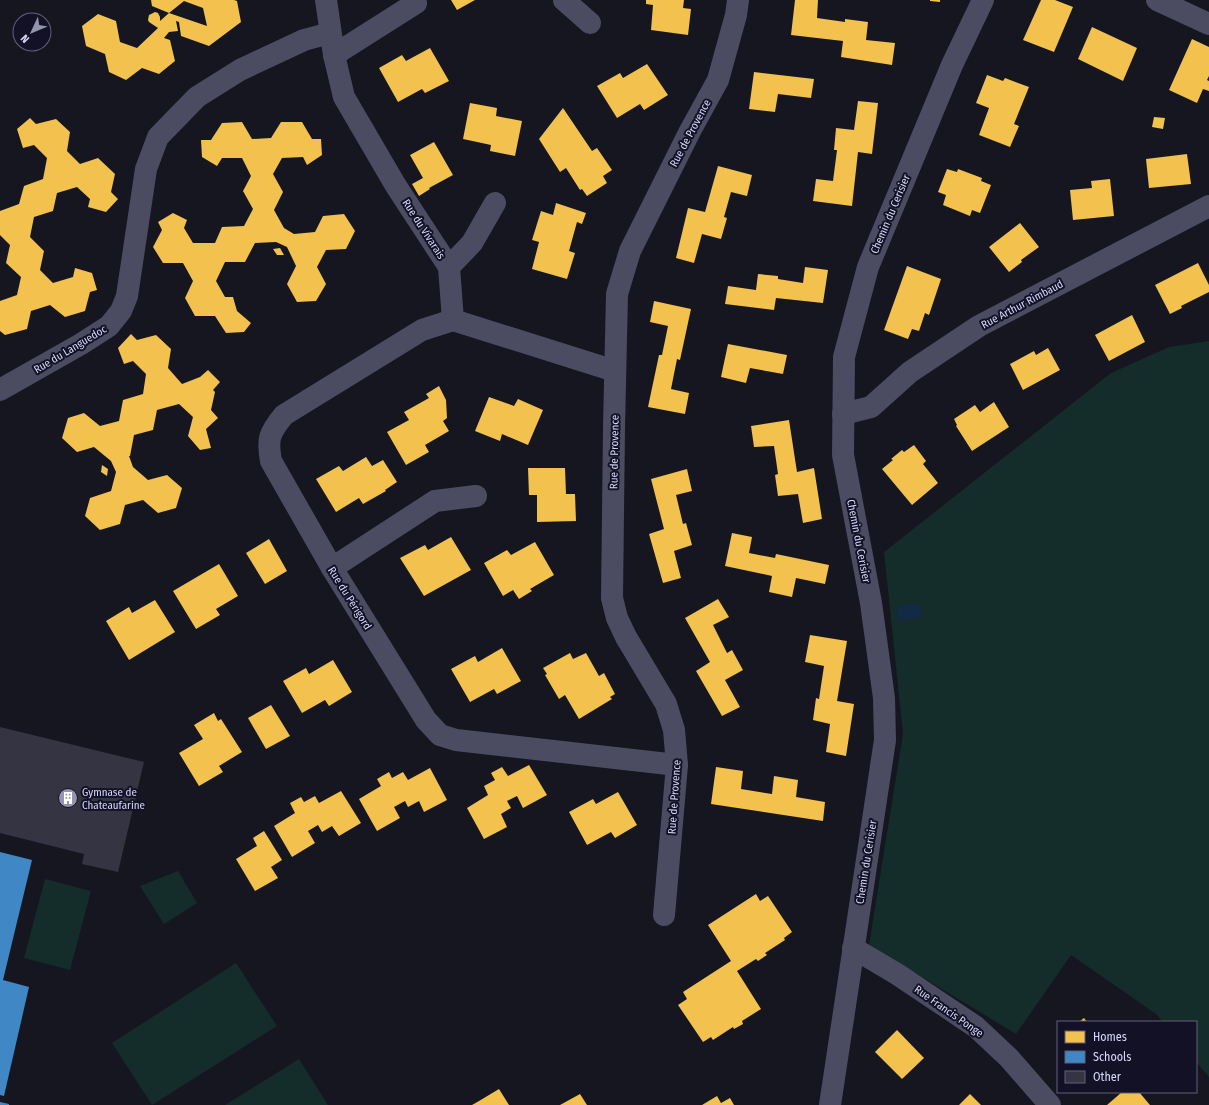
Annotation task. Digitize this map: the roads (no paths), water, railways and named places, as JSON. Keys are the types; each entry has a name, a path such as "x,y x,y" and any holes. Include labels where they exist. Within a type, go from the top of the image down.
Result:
{"street":[{"name":"Rue du Vivarais","path":"326,0 334,55 344,97 396,186 449,267 453,320"},
{"path":"564,0 590,23"},
{"name":"Rue de Provence","path":"664,915 677,764 674,730 666,704 626,637 617,618 612,598 617,294 630,251 690,131 718,80 736,15 738,0"},
{"name":"Chemin du Cerisier","path":"830,1105 885,740 884,698 871,602 843,455 844,357 868,267 952,65 983,0"},
{"path":"1157,0 1209,24"},
{"path":"334,55 416,3"},
{"name":"Rue du Languedoc","path":"0,390 82,344 109,326 121,311 127,296 146,170 158,136 197,97 240,70 304,40 330,33"},
{"path":"449,267 472,243 494,203"},
{"name":"Rue Arthur Rimbaud","path":"843,414 871,406 910,372 979,326 1209,206"},
{"path":"453,320 615,370"},
{"name":"Rue du Périgord","path":"453,320 422,330 289,411 274,427 268,446 271,461 332,568 426,720 440,735 456,740 677,764"},
{"path":"332,568 435,502 476,496"},
{"name":"Rue Francis Ponge","path":"853,948 897,974 976,1027 1008,1058 1050,1105"}],"water":[{"path":"920,604 922,618 898,620 897,606"}],"place":[{"name":"Gymnase de Chateaufarine","path":"68,798"}]}
